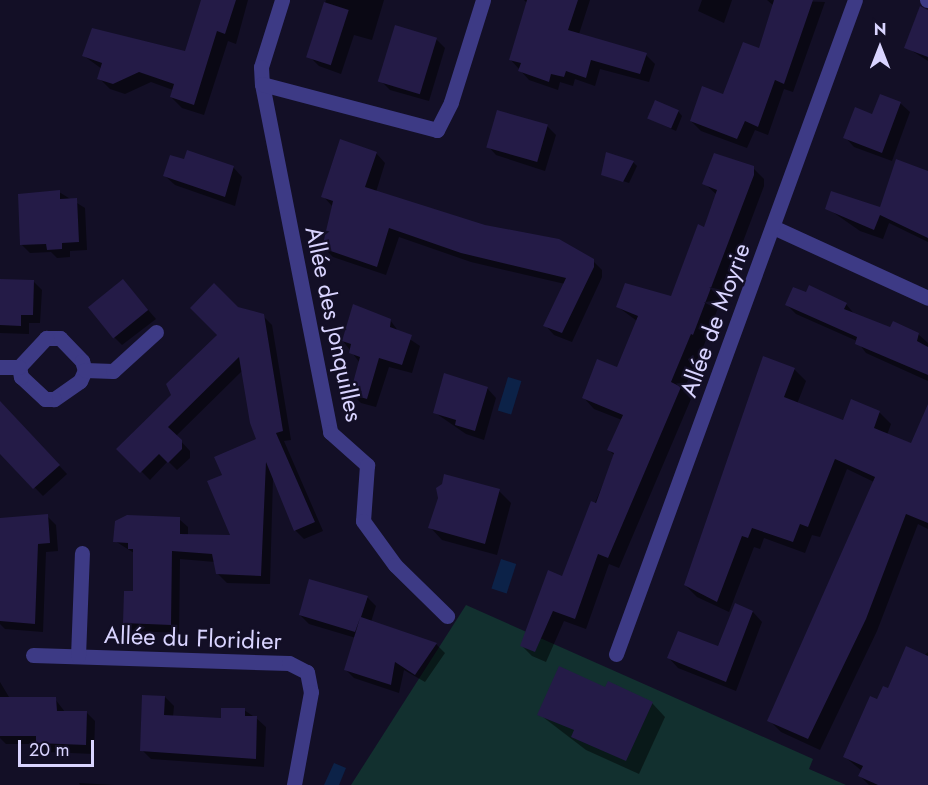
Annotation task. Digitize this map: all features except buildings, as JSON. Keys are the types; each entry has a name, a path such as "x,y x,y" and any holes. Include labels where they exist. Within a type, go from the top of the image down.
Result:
{"street":[{"name":"Allée des Jonquilles","path":"282,0 261,67 262,84 330,432 367,465 363,521 395,565 447,616"},
{"path":"262,84 437,130 451,102 483,0"},
{"name":"Allée de Moyrie","path":"616,654 855,0"},
{"path":"773,227 928,298"},
{"path":"85,370 113,371 156,332"},
{"path":"0,367 19,367 46,338 60,338 82,361 85,370 80,381 54,399 45,399 21,377 19,367"},
{"path":"78,656 82,553"},
{"name":"Allée du Floridier","path":"33,655 289,663 307,672 311,692 294,785"}],"green space":[{"path":"466,605 813,759 809,769 846,785 351,785"}],"water":[{"path":"508,377 521,381 511,415 498,410"},
{"path":"501,559 516,564 507,593 491,588"},
{"path":"334,763 346,768 339,785 324,785"}]}
